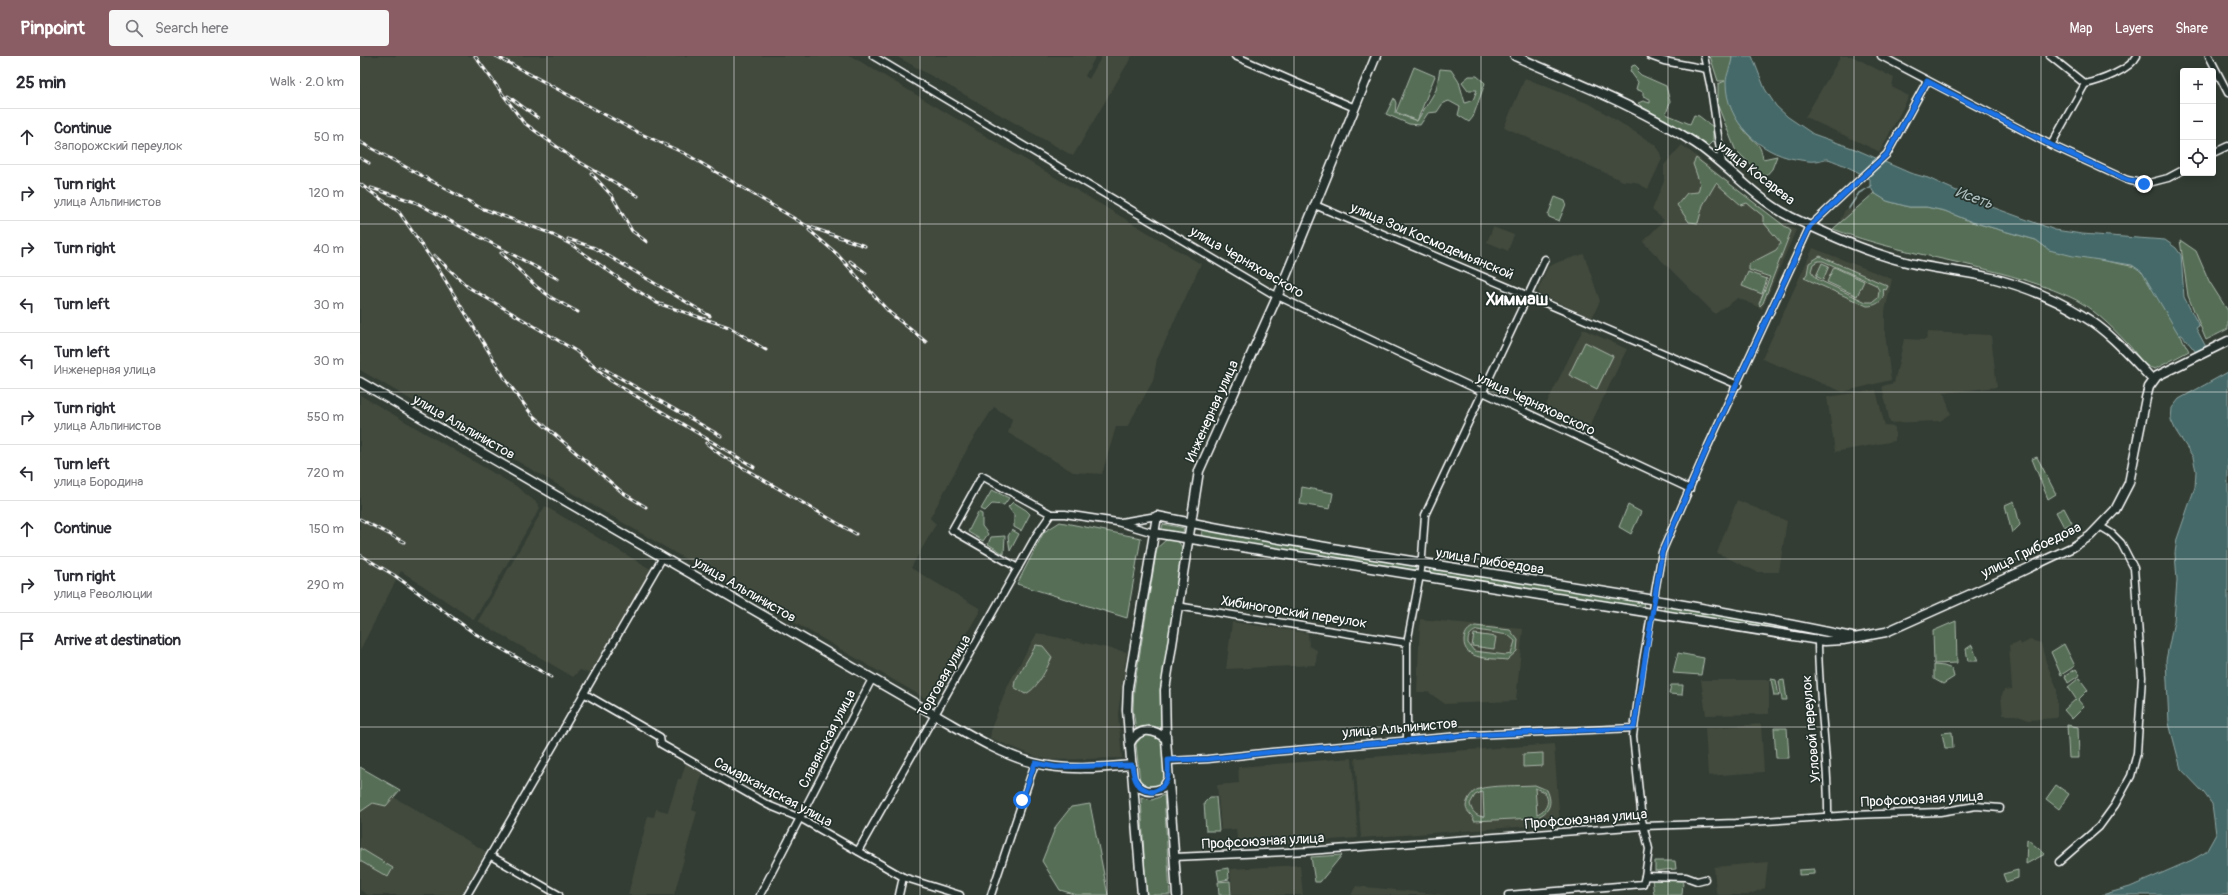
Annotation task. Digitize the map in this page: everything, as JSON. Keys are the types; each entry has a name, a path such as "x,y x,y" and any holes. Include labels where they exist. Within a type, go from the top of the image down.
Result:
{"main road":[{"name":"Инженерная улица","path":"1177,895 1166,739 1165,690 1190,523 1202,461 1277,296 1376,56"},
{"name":"улица Косарева","path":"1514,56 1529,59 1644,114 1675,131 1722,163 1777,209 1810,226 1866,251 1918,265 1991,278 2026,289 2068,308 2103,330 2153,380"},
{"path":"2153,380 2157,376 2191,358 2226,342"},
{"name":"улица Грибоедова","path":"1154,533 1188,540 1818,640 1829,641 1856,638 1886,632 2013,575 2073,547 2101,527 2115,510 2129,483 2146,398 2153,380"},
{"name":"улица Альпинистов","path":"360,382 872,679 1006,754 1035,763 1056,767 1132,765"},
{"path":"1142,895 1134,779 1127,710 1128,687 1157,516"},
{"name":"улица Грибоедова","path":"1157,516 1422,563 1654,600 1856,638"},
{"path":"1130,743 1134,735 1140,731 1147,730 1159,733 1166,739"},
{"path":"1134,779 1142,789 1152,792 1163,788 1169,778"}],"street":[{"name":"улица Черняховского","path":"873,56 1277,296 1690,489"},
{"path":"1235,56 1355,108"},
{"path":"1650,56 1664,61 1707,69"},
{"path":"1704,56 1722,163"},
{"path":"1881,56 2051,145 2127,180 2144,184 2168,178 2180,172"},
{"path":"2050,56 2085,84"},
{"path":"2051,145 2085,84 2100,81 2133,63 2137,56"},
{"path":"2209,56 2228,92"},
{"path":"1508,895 1643,884 1649,849 1643,826 1633,736 1643,662 1662,552 1810,226 1887,154 1927,81"},
{"path":"2216,152 2228,146"},
{"name":"улица Зои Космодемьянской","path":"1315,205 1738,384"},
{"path":"1407,741 1407,643 1422,563 1425,515 1545,259"},
{"path":"1018,568 952,530 982,476 1051,514"},
{"name":"улица Грибоедова","path":"1051,514 1065,514 1119,522 1154,533"},
{"name":"Торговая улица","path":"858,851 1042,525 1051,514"},
{"name":"улица Грибоедова","path":"1119,522 1157,516"},
{"path":"2059,862 2099,827 2115,805 2131,776 2137,753 2142,677 2134,568 2121,543 2111,533 2101,527"},
{"path":"467,895 586,694 663,557"},
{"name":"Хибиногорский переулок","path":"1177,606 1407,643"},
{"name":"Угловой переулок","path":"1818,640 1818,670 1825,745 1828,817"},
{"name":"Славянская улица","path":"760,895 872,679"},
{"name":"Самаркандская улица","path":"586,694 660,738 661,744 679,756 768,805 800,818 904,877 960,895"},
{"name":"улица Альпинистов","path":"1168,760 1208,759 1472,735 1634,728"},
{"path":"991,895 1035,763"},
{"name":"Профсоюзная улица","path":"1174,857 1308,851 1643,826 1940,812 1976,806 2000,808"},
{"path":"491,856 559,895"},
{"path":"1645,876 1686,877 1697,881 1705,879"},
{"path":"899,895 904,877"}],"shaded area":[{"path":"360,56 851,56 1201,264 1157,359 1153,381 1127,427 1116,427 1102,474 1073,472 1008,433 1012,419 994,407 971,442 930,518 936,524 911,568 981,609 928,700 360,370"},
{"path":"896,56 1096,56 1085,76 1089,79 1102,56 1132,56 1073,156"},
{"path":"1841,56 1852,56 1894,78 1892,87 1909,96 1880,152 1805,117"},
{"path":"1525,78 1592,105 1654,144 1659,150 1662,159 1648,189 1635,182 1623,181 1504,127"},
{"path":"1682,145 1777,220 1796,230 1762,309 1738,298 1715,314 1643,242 1664,220 1652,210 1664,181 1664,165"},
{"path":"1849,208 1866,219 1837,227 1845,210"},
{"path":"1493,227 1514,235 1508,251 1487,242"},
{"path":"1813,248 1892,279 1885,312 1885,333 1891,380 1843,392 1762,359"},
{"path":"1584,254 1600,301 1592,318 1539,294 1538,290 1548,267 1558,262"},
{"path":"1583,329 1627,349 1588,430 1544,409"},
{"path":"1928,332 1991,335 1997,387 1944,393 1951,414 1940,421 1890,423 1882,386 1894,383 1904,339 1926,340"},
{"path":"1876,390 1885,426 1895,427 1895,441 1835,452 1827,397"},
{"path":"360,395 516,486 537,503 540,508 474,620 401,571 360,650"},
{"path":"1737,500 1787,521 1779,572 1757,572 1717,553"},
{"path":"545,506 652,570 590,674 580,670 573,677 478,621"},
{"path":"1420,619 1523,629 1516,701 1445,704 1428,692 1417,692"},
{"path":"1232,622 1308,633 1309,646 1317,650 1316,665 1226,669"},
{"path":"1037,633 1127,652 1118,714 1122,758 1051,760 1037,757 990,738 992,726 1008,685"},
{"path":"2030,640 2041,643 2046,662 2057,688 2057,718 2029,720 2015,715 2003,715 2001,697 2004,690 2012,689 2009,645 2019,642 2020,645"},
{"path":"1701,680 1769,680 1769,714 1706,715"},
{"path":"1761,724 1764,772 1708,776 1705,728"},
{"path":"1554,744 1560,824 1361,838 1355,758"},
{"path":"1352,758 1358,838 1238,847 1236,829 1221,830 1217,785 1239,783 1238,767"},
{"path":"686,762 691,764 690,767 703,771 692,810 697,812 674,895 628,895 648,816 654,817 656,809 668,812 678,779 681,779"},
{"path":"360,777 487,852 461,895 368,895 360,890"},
{"path":"1768,862 1765,888 1748,895 1718,895 1716,893 1714,867"},
{"path":"1300,865 1303,895 1232,895 1230,869"},
{"path":"1356,886 1447,895 1351,895"}],"green space":[{"path":"1710,56 1732,56 1727,90 1729,100 1739,123 1759,146 1763,159 1777,156 1772,169 1764,178 1735,149 1718,106 1718,84 1725,81 1718,81"},
{"path":"1635,65 1639,69 1637,71 1641,75 1666,86 1670,102 1666,114 1690,124 1694,115 1699,116 1713,127 1713,141 1708,146 1642,107 1638,103 1643,101 1650,103 1650,99 1643,96 1643,92 1636,89 1638,82 1630,71 1632,66"},
{"path":"1414,67 1435,76 1417,121 1396,112"},
{"path":"1440,69 1451,70 1459,82 1465,103 1473,100 1477,90 1468,90 1462,82 1469,76 1477,76 1485,83 1473,117 1469,122 1458,115 1460,107 1449,101 1443,103 1437,112 1428,113 1420,125 1409,124 1386,114 1394,98 1396,103 1395,113 1417,121 1436,90"},
{"path":"1696,158 1791,231 1763,303 1760,306 1759,304 1770,277 1749,270 1749,264 1776,250 1781,243 1763,222 1763,216 1747,203 1741,205 1716,183 1703,205 1698,223 1689,222 1677,205 1687,193 1698,192 1700,184 1693,164"},
{"path":"1874,193 1887,201 1909,207 1926,207 1945,211 1972,222 2036,240 2050,250 2136,267 2143,273 2157,294 2189,351 2155,369 2146,365 2127,343 2100,316 2068,296 2010,276 1891,247 1833,229"},
{"path":"1555,197 1565,201 1566,204 1559,221 1549,217 1548,215"},
{"path":"2180,240 2196,251 2209,281 2228,311 2228,329 2206,340 2188,296"},
{"path":"1820,256 1888,286 1886,290 1883,289 1884,293 1880,302 1867,306 1804,278 1807,274 1809,263","holes":["1818,261 1823,261 1876,285 1879,290 1878,298 1873,302 1866,302 1817,279 1811,271 1813,264"]},
{"path":"1822,263 1829,266 1823,280 1816,276"},
{"path":"1834,267 1864,281 1857,296 1827,282"},
{"path":"1748,272 1767,279 1762,294 1742,286"},
{"path":"1585,342 1613,356 1597,389 1569,375"},
{"path":"2037,457 2056,494 2048,499 2032,459"},
{"path":"1302,487 1333,493 1330,509 1300,504"},
{"path":"992,490 1009,498 1004,505 992,504 985,511 981,509"},
{"path":"2014,501 2020,525 2012,533 2005,505"},
{"path":"1013,502 1030,514 1021,531 1014,527 1014,515 1008,507"},
{"path":"1628,505 1641,512 1631,534 1619,527"},
{"path":"2064,508 2072,523 2064,527 2056,512"},
{"path":"978,512 982,514 982,526 988,534 983,541 968,532"},
{"path":"1060,522 1141,538 1127,618 1017,584 1044,532"},
{"path":"1163,524 1184,528 1182,536 1161,532"},
{"path":"1203,527 1416,565 1415,573 1201,536"},
{"path":"1012,530 1019,534 1010,551 1008,536"},
{"path":"1005,536 1004,554 988,544 991,537"},
{"path":"1167,539 1178,541 1184,550 1162,688 1161,729 1148,726 1136,730 1133,710 1134,689 1157,548"},
{"path":"1430,566 1644,600 1643,609 1429,575"},
{"path":"1664,605 1806,630 1805,635 1664,613"},
{"path":"1956,621 1957,663 1934,664 1933,631"},
{"path":"1475,626 1510,630 1518,640 1517,651 1507,660 1473,655 1468,652 1465,647 1464,640 1466,633","holes":["1477,630 1508,635 1515,641 1511,654 1506,655 1474,651 1468,643 1468,638 1470,635"]},
{"path":"1474,634 1496,637 1494,649 1472,646"},
{"path":"2064,644 2075,666 2061,675 2051,652"},
{"path":"1036,645 1043,646 1052,657 1034,688 1025,694 1014,687 1015,681"},
{"path":"1972,645 1978,661 1968,661 1966,649"},
{"path":"1678,653 1704,658 1701,675 1673,673"},
{"path":"1934,665 1952,669 1954,677 1943,684 1934,679"},
{"path":"2076,669 2080,675 2068,683 2065,676"},
{"path":"2079,678 2088,690 2078,700 2084,707 2072,719 2064,710 2076,699 2068,687"},
{"path":"1771,679 1776,680 1779,696 1774,696"},
{"path":"1784,680 1787,700 1782,700 1779,681"},
{"path":"1671,685 1683,685 1682,695 1669,694"},
{"path":"2067,725 2078,727 2079,758 2069,758"},
{"path":"1774,728 1787,728 1789,758 1776,758"},
{"path":"1952,732 1953,748 1945,748 1942,733"},
{"path":"1144,734 1161,737 1162,741 1166,779 1163,785 1153,788 1140,782 1136,744"},
{"path":"1543,753 1543,766 1523,767 1523,754"},
{"path":"360,767 400,790 386,806 373,803 360,812"},
{"path":"1535,785 1547,790 1550,804 1543,814 1534,818 1474,821 1473,817 1466,808 1470,796 1479,789 1498,786","holes":["1535,788 1544,792 1547,799 1547,805 1537,814","1483,792 1484,817 1475,813 1470,804 1475,795"]},
{"path":"2056,785 2069,794 2059,809 2046,799"},
{"path":"1164,795 1170,895 1146,895 1141,797 1152,800"},
{"path":"1210,797 1216,797 1219,831 1206,831 1204,803"},
{"path":"1090,804 1108,895 1077,895 1060,890 1042,861 1056,826 1071,807"},
{"path":"2027,839 2045,854 2026,864"},
{"path":"360,848 393,868 388,877 360,861"},
{"path":"1342,855 1320,882 1315,882 1311,857"},
{"path":"1655,861 1675,861 1676,869 1655,871"},
{"path":"1228,868 1229,879 1219,881 1217,870"},
{"path":"1814,869 1814,874 1799,875 1799,870"},
{"path":"2018,870 2018,878 2006,882 2003,874"},
{"path":"1652,879 1683,881 1682,895 1654,895"},
{"path":"1230,881 1231,895 1219,895 1218,882"}],"water":[{"path":"1732,56 1752,56 1765,89 1776,106 1788,117 1813,134 1855,149 1910,173 1928,178 1992,207 2055,230 2082,234 2165,240 2176,248 2181,255 2184,297 2199,326 2196,328 2206,347 2196,352 2182,335 2179,335 2142,272 2132,265 2073,256 2049,250 2036,240 1972,222 1945,211 1926,207 1909,207 1887,201 1874,193 1870,186 1870,179 1838,163 1827,159 1806,161 1795,159 1782,156 1769,150 1747,133 1738,122 1732,110 1727,97 1726,83"},
{"path":"2228,372 2228,895 2102,895 2130,887 2192,860 2206,852 2216,834 2212,804 2204,793 2181,769 2169,723 2166,660 2174,621 2177,580 2175,553 2177,539 2195,487 2196,471 2193,457 2176,431 2171,420 2172,408 2179,399"}],"waterway":[{"path":"1849,208 1859,193 1871,186"}],"railway":[{"path":"475,56 523,122 571,157 638,196"},
{"path":"496,56 637,132 686,154 807,226 865,246"},
{"path":"508,96 538,118"},
{"path":"360,142 481,208 547,232 572,245 627,284 657,303 729,327 766,350"},
{"path":"360,158 369,163"},
{"path":"591,173 612,196 632,231 647,242"},
{"path":"360,184 399,212 439,270 506,380 532,415 623,493 646,507"},
{"path":"371,188 415,202 558,279"},
{"path":"809,230 837,254 889,312 926,342"},
{"path":"568,239 595,248 710,316"},
{"path":"501,253 537,287 552,298 578,312"},
{"path":"434,255 468,287 576,351 611,381 754,467"},
{"path":"850,261 866,273"},
{"path":"601,367 721,436"},
{"path":"706,443 721,455 856,534"},
{"path":"360,519 404,542"},
{"path":"360,555 394,575 474,633 551,677"}],"district":[{"name":"Химмаш","path":"1517,299"}],"route":[{"path":"1022,800 1035,763 1056,767 1132,765 1134,779 1138,786 1152,792 1163,788 1166,784 1169,778 1168,760 1208,759 1472,735 1601,728 1634,728 1660,559 1708,446 1810,226 1814,220 1841,198 1887,154 1927,81 2051,145 2127,180 2144,184"}],"water label":[{"name":"Исеть","path":"1974,198"}]}
